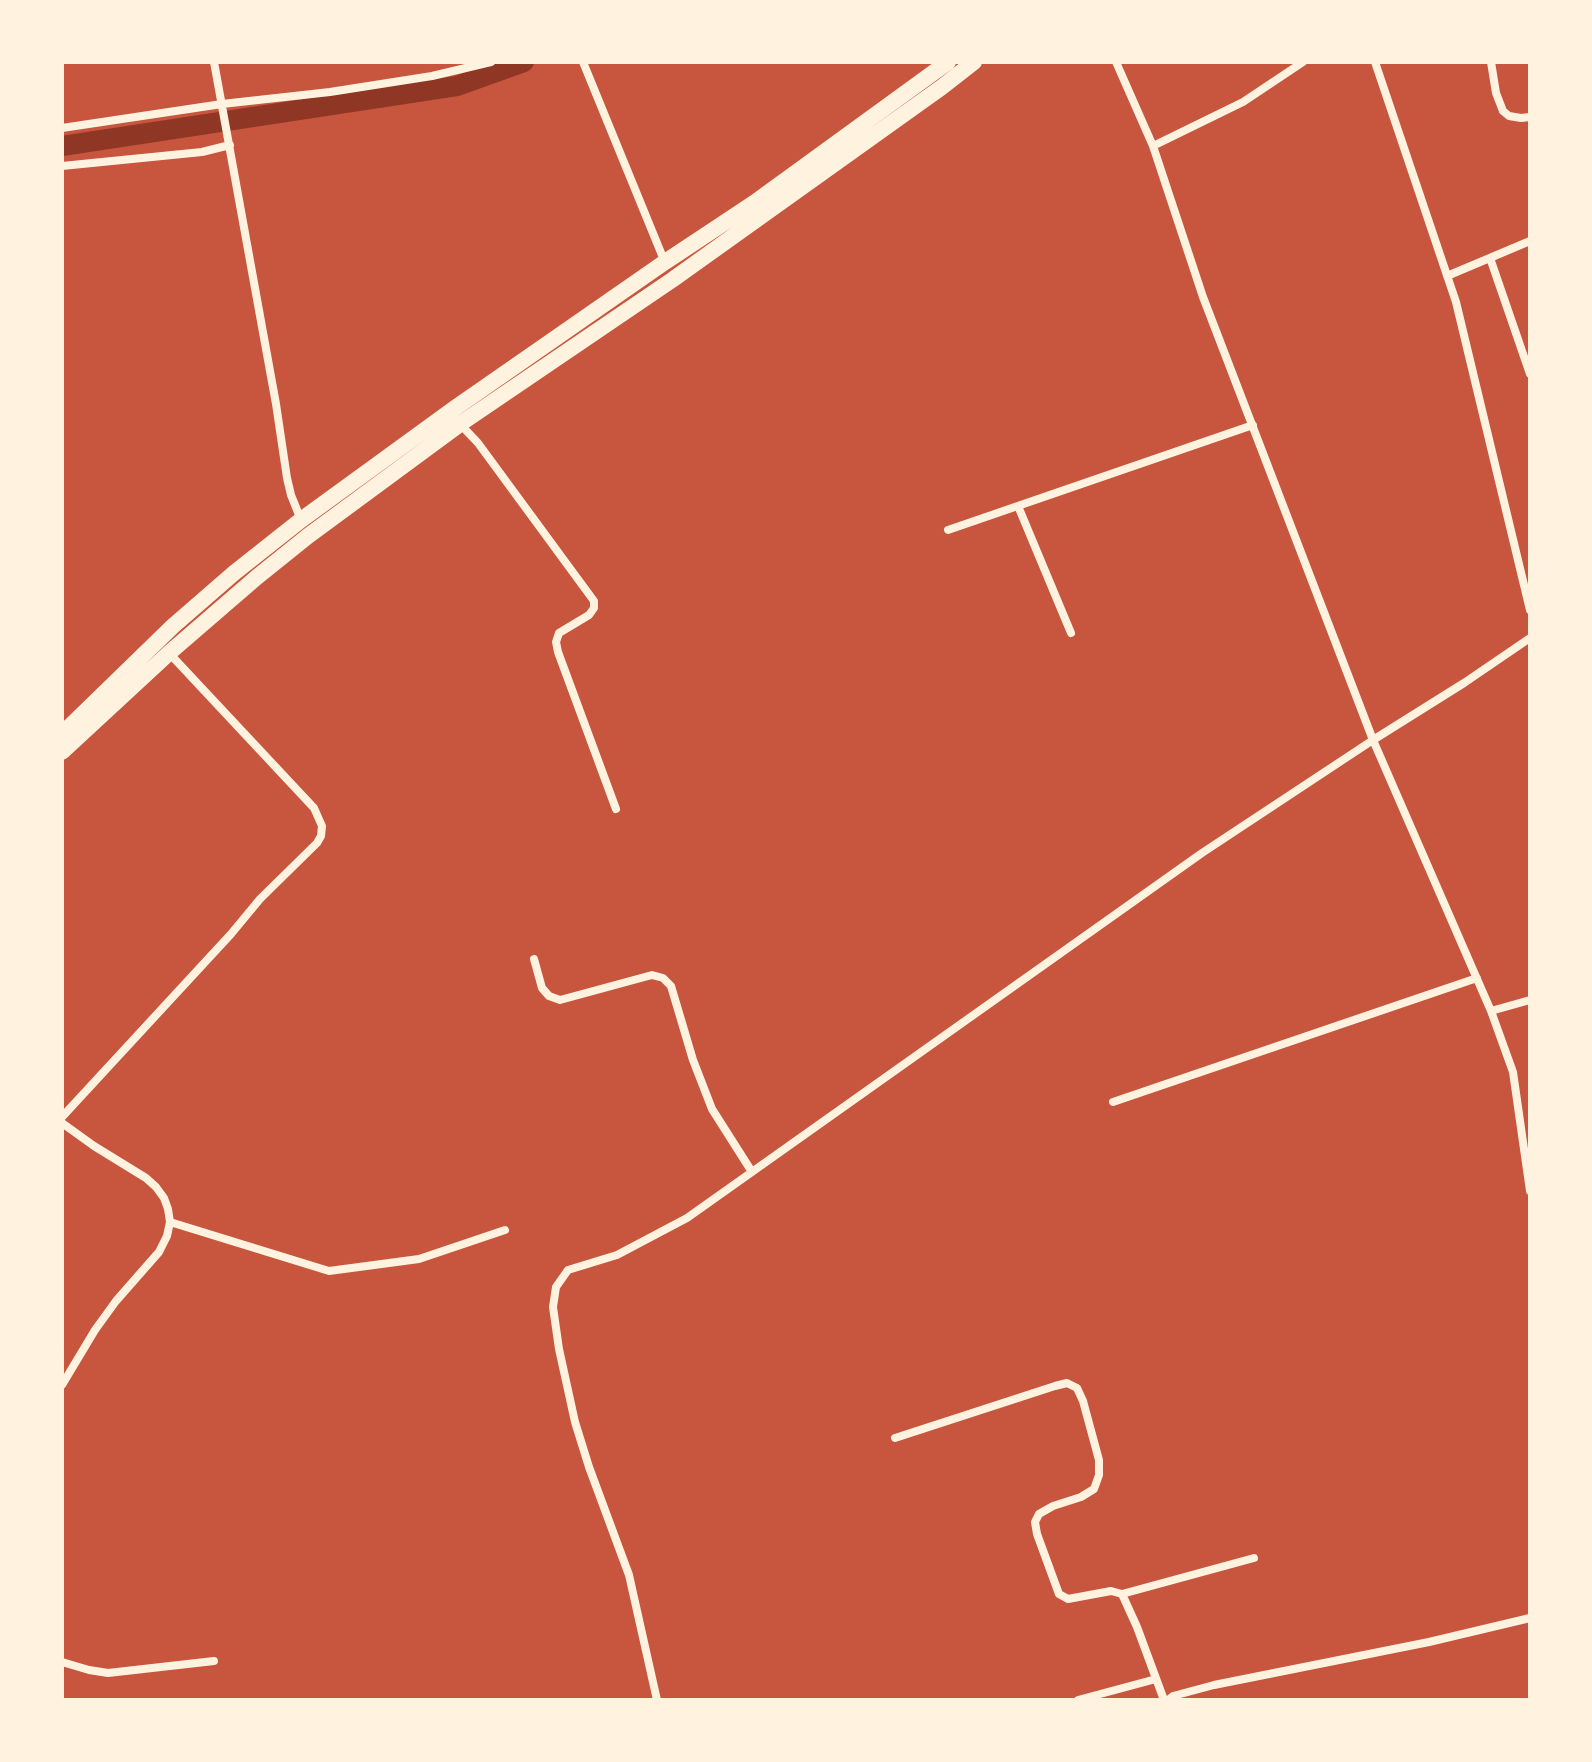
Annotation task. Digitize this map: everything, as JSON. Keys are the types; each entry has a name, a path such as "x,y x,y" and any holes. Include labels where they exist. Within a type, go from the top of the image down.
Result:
{"highway":[{"path":"62,734 173,626 301,520 455,408 754,203 948,62"},
{"path":"62,752 169,653 278,559 460,424 672,280 974,62"}],"street":[{"path":"214,62 287,478 301,520"},
{"path":"62,128 359,88 491,62"},
{"path":"583,62 672,280"},
{"path":"1116,62 1153,146 1203,297 1373,740 1491,1011 1513,1072 1530,1191"},
{"path":"1153,146 1243,102 1303,62"},
{"path":"1375,62 1468,348 1530,610"},
{"path":"1491,62 1496,93 1503,111 1509,116 1530,117"},
{"path":"62,166 202,152 230,145"},
{"path":"1447,276 1530,241"},
{"path":"1490,258 1530,374"},
{"path":"460,424 478,443 594,601 589,615 559,633 556,642 616,809"},
{"path":"948,530 1253,425"},
{"path":"1018,506 1071,633"},
{"path":"657,1700 629,1575 575,1422 559,1349 553,1307 556,1287 568,1270 617,1255 687,1218 1202,853 1530,638"},
{"path":"62,1117 321,836 322,826 314,808 169,653"},
{"path":"534,959 542,988 549,996 560,1000 652,975 663,978 671,986 693,1060 712,1109 752,1172"},
{"path":"1113,1102 1477,978"},
{"path":"1491,1011 1530,1000"},
{"path":"62,1123 156,1187 164,1198 170,1222 159,1252 116,1301 62,1385"},
{"path":"170,1222 329,1271 419,1259 505,1230"},
{"path":"895,1438 1067,1383 1077,1388 1083,1401 1099,1460 1099,1475 1094,1489 1081,1497 1053,1506 1039,1514 1035,1522 1059,1594 1068,1599 1111,1591 1122,1594 1254,1558"},
{"path":"1122,1594 1166,1700 1214,1685 1429,1642 1530,1618"},
{"path":"62,1662 108,1673 214,1661"},
{"path":"1078,1700 1156,1679"}],"waterway":[{"path":"62,146 457,86 524,62"}]}
